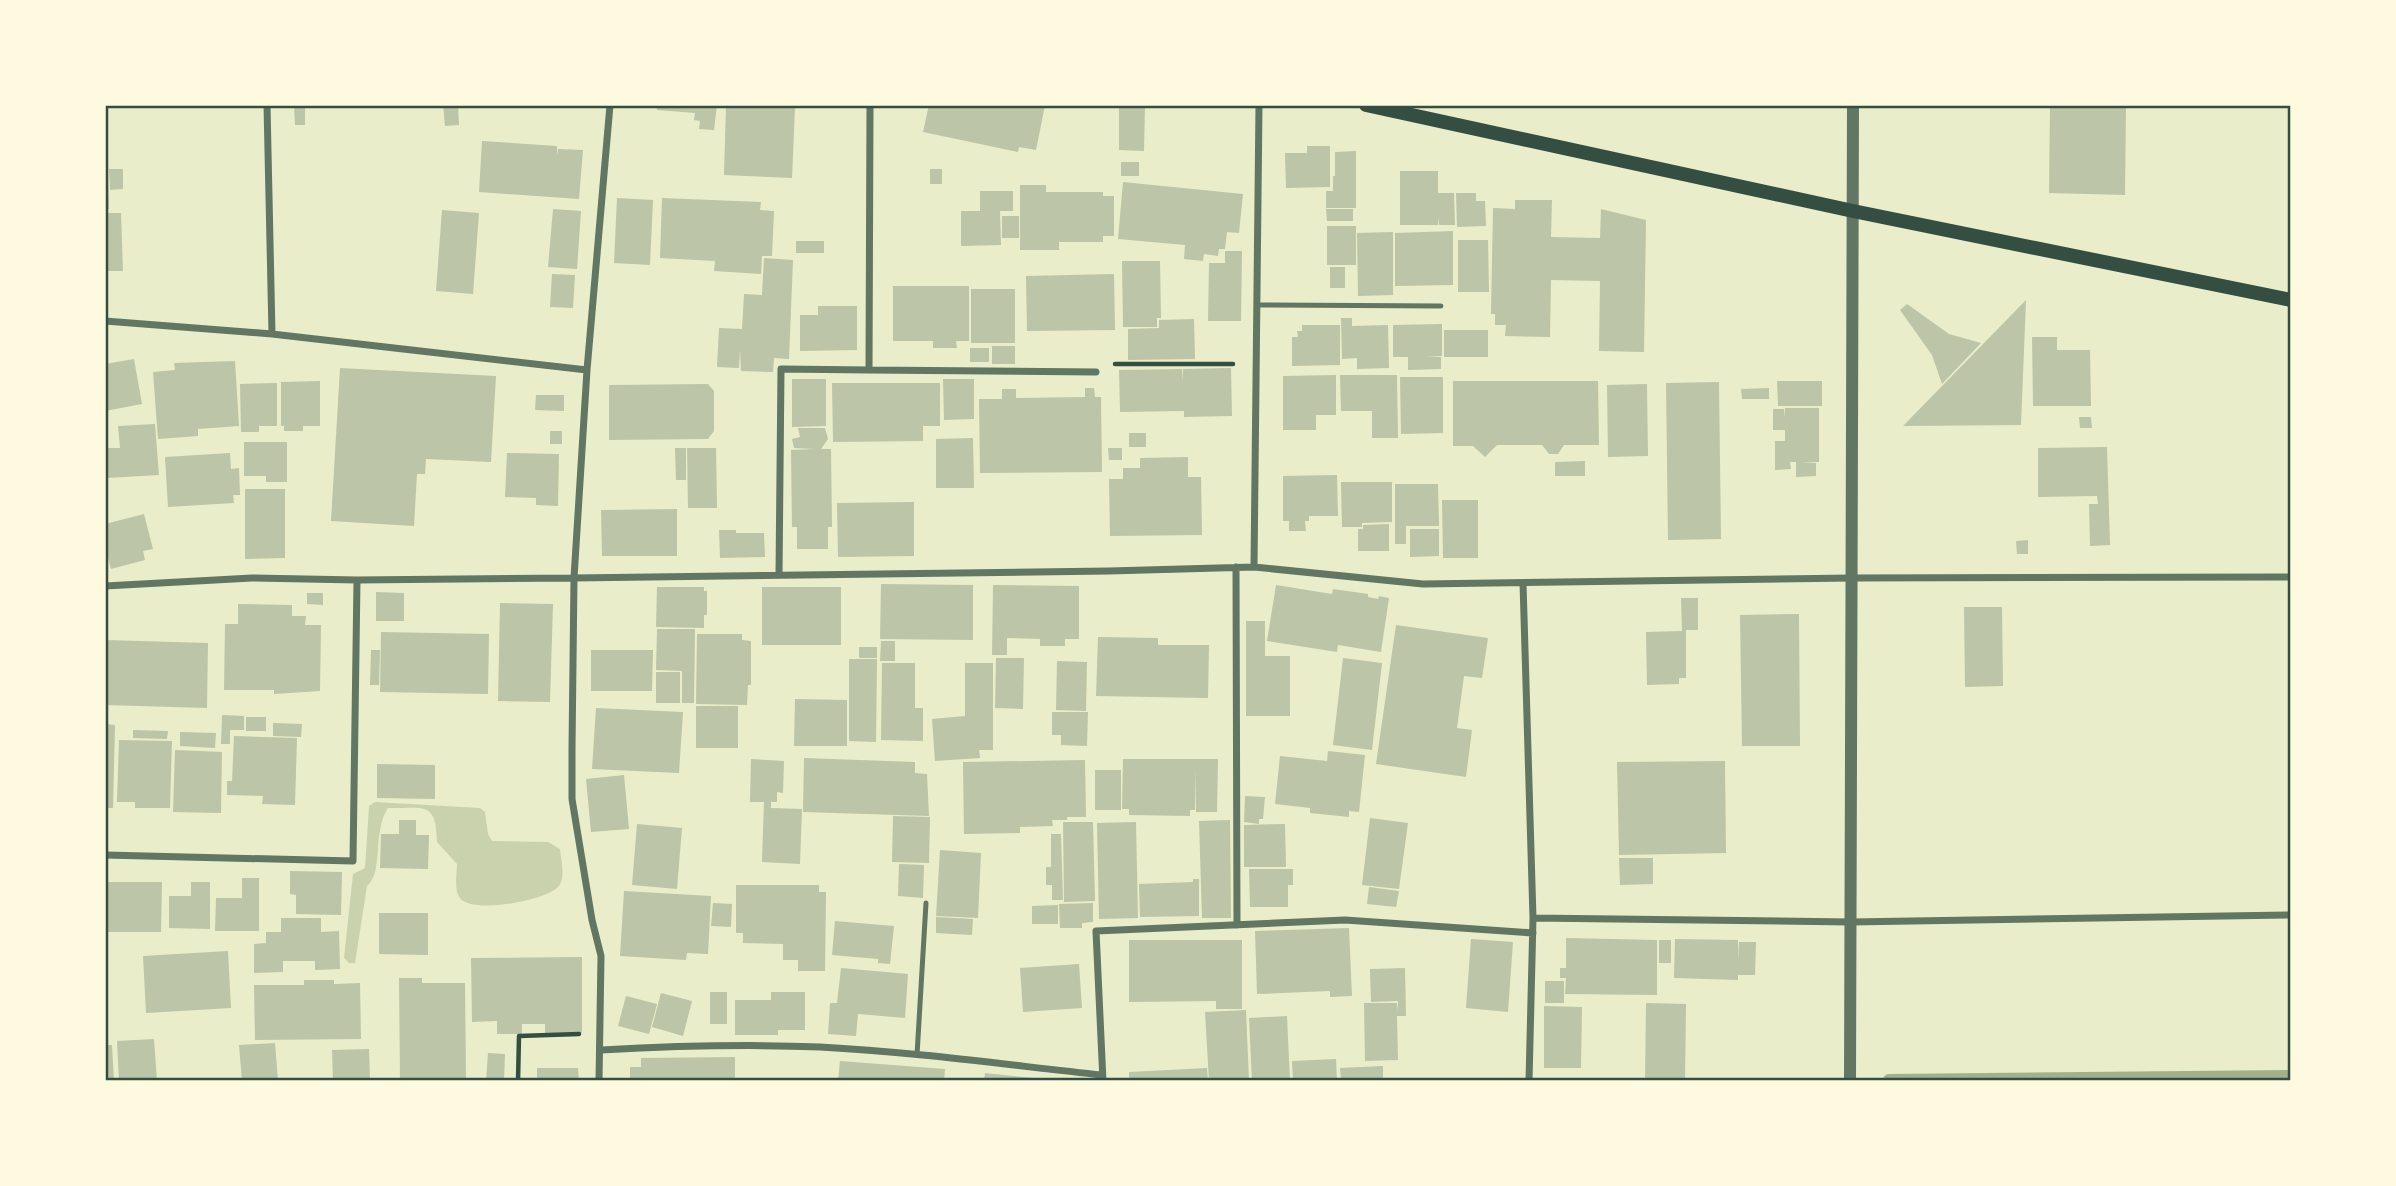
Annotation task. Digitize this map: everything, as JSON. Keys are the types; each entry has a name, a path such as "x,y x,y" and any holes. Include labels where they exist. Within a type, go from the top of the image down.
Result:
{"main road":[{"path":"1366,105 1853,211 2291,300"}],"street":[{"path":"267,105 272,334"},
{"path":"598,1081 601,1050 601,956 592,920 572,799 574,578 587,370 610,105"},
{"path":"869,370 870,105"},
{"path":"1254,567 1259,105"},
{"path":"1850,1081 1853,105"},
{"path":"105,321 272,334 587,370"},
{"path":"779,575 781,369 1097,372"},
{"path":"105,586 251,578 574,578 1082,572 1236,567 1423,584 1852,578 2291,577"},
{"path":"1236,567 1237,925"},
{"path":"105,855 353,861 357,580"},
{"path":"1523,583 1533,918 1529,1081"},
{"path":"1533,918 1851,922 2291,915"},
{"path":"601,1050 684,1045 793,1047 917,1055 1103,1078 1097,931 1345,920 1533,933"}],"lane":[{"path":"1258,305 1441,306"},
{"path":"917,1055 926,903"}],"path":[{"path":"1097,372 1108,364 1258,365"},
{"path":"518,1081 519,1036 600,1034"}],"green space":[{"path":"375,802 480,808 485,812 488,834 492,841 548,842 560,849 560,884 550,892 524,901 491,905 466,902 457,893 457,864 437,842 431,813 419,808 388,808 380,828 375,871 367,886 355,963 349,963 344,958 353,874 365,868 369,806"}],"building":[{"path":"294,105 305,105 305,125 295,125"},
{"path":"443,105 458,105 459,125 445,126"},
{"path":"658,105 717,105 714,130 699,129 700,121 694,120 695,113 657,110"},
{"path":"726,105 795,107 792,178 724,175"},
{"path":"929,105 1045,105 1036,150 1019,147 1018,152 923,132"},
{"path":"1119,105 1145,105 1144,151 1119,150"},
{"path":"2050,105 2126,105 2125,195 2049,193"},
{"path":"482,141 557,146 557,155 558,149 583,150 579,199 479,192"},
{"path":"1307,146 1330,146 1330,187 1286,188 1285,153 1307,153"},
{"path":"1356,151 1356,208 1326,208 1326,191 1333,191 1335,152"},
{"path":"1121,162 1139,162 1139,176 1121,176"},
{"path":"108,169 109,209 105,209 105,170"},
{"path":"109,169 123,169 123,189 110,190"},
{"path":"930,169 942,169 942,184 930,184"},
{"path":"1400,171 1438,171 1438,193 1454,193 1455,225 1439,225 1439,217 1438,225 1400,225"},
{"path":"1123,182 1243,194 1239,233 1227,232 1225,249 1219,249 1218,256 1204,254 1203,261 1184,259 1185,245 1118,239"},
{"path":"1020,185 1046,185 1046,192 1103,192 1103,196 1114,196 1114,236 1103,236 1103,242 1059,242 1059,250 1020,250"},
{"path":"980,191 1013,191 1013,211 1000,211 1001,245 961,246 961,211 980,211"},
{"path":"1456,193 1476,193 1476,201 1485,201 1486,226 1457,227"},
{"path":"617,198 653,200 650,265 614,263"},
{"path":"662,198 761,202 760,210 774,211 772,256 762,256 761,274 714,271 715,261 660,258"},
{"path":"1515,200 1552,200 1551,237 1600,238 1601,209 1646,220 1644,352 1599,351 1600,281 1551,280 1550,337 1505,336 1506,325 1495,325 1495,314 1491,314 1493,208 1515,209"},
{"path":"553,209 581,211 577,269 548,267"},
{"path":"1326,209 1353,209 1353,221 1327,221"},
{"path":"442,210 479,213 473,294 436,291"},
{"path":"105,213 121,213 123,271 105,271"},
{"path":"1002,216 1019,216 1019,238 1002,238"},
{"path":"1327,226 1356,226 1356,265 1327,265"},
{"path":"1453,231 1453,285 1395,286 1395,233"},
{"path":"1393,232 1393,295 1358,296 1357,233"},
{"path":"1458,240 1488,240 1489,292 1458,292"},
{"path":"796,241 824,241 824,253 796,253"},
{"path":"1225,251 1242,251 1241,321 1208,321 1209,263 1225,263"},
{"path":"764,258 793,260 789,359 774,358 773,372 741,371 740,350 739,368 717,367 719,328 742,329 744,294 762,295"},
{"path":"1122,261 1160,261 1161,318 1157,318 1157,327 1123,327"},
{"path":"1330,267 1345,267 1345,288 1330,288"},
{"path":"552,274 575,275 573,308 550,307"},
{"path":"1114,274 1115,330 1027,331 1026,276"},
{"path":"893,286 969,286 969,341 956,341 957,348 933,348 933,341 893,341"},
{"path":"971,289 1015,289 1015,343 971,343"},
{"path":"2026,300 2021,425 1903,426"},
{"path":"1907,304 1949,334 1981,343 1942,384 1932,355 1900,310"},
{"path":"818,306 857,306 857,350 800,351 800,315 818,315"},
{"path":"1341,318 1352,318 1352,326 1388,325 1389,368 1357,369 1357,358 1342,359"},
{"path":"1194,319 1195,359 1128,360 1128,329 1159,328 1159,320"},
{"path":"1442,324 1442,356 1426,357 1441,357 1441,369 1408,370 1408,357 1393,357 1393,325"},
{"path":"1302,325 1340,325 1340,365 1292,366 1292,337 1298,337 1297,331 1302,331"},
{"path":"1444,330 1488,330 1488,357 1444,357"},
{"path":"2032,337 2057,337 2057,350 2090,350 2091,406 2033,406"},
{"path":"992,346 1015,346 1015,364 992,364"},
{"path":"970,348 989,348 989,362 970,362"},
{"path":"134,359 142,404 105,411 105,364"},
{"path":"235,361 239,426 198,429 198,436 158,439 153,372 175,370 174,363"},
{"path":"340,368 496,376 491,462 426,459 425,474 417,474 414,526 331,521"},
{"path":"1231,368 1232,416 1184,417 1184,411 1120,412 1119,370 1182,369 1183,381 1183,369"},
{"path":"1336,375 1336,415 1316,415 1316,430 1283,430 1283,376"},
{"path":"1340,375 1397,375 1398,438 1372,438 1372,411 1341,411"},
{"path":"1400,377 1443,377 1443,433 1401,434"},
{"path":"792,379 826,379 826,426 792,427"},
{"path":"943,379 974,379 974,419 944,420"},
{"path":"320,381 320,426 303,426 303,431 284,431 284,426 281,426 281,382"},
{"path":"1453,381 1598,381 1599,445 1564,445 1558,454 1549,454 1542,445 1497,445 1485,457 1473,446 1453,446"},
{"path":"1777,381 1822,381 1822,406 1778,406"},
{"path":"1719,382 1721,539 1668,540 1666,383"},
{"path":"277,383 277,426 259,426 259,432 241,432 240,384"},
{"path":"832,383 940,383 940,426 923,426 923,441 833,442"},
{"path":"708,384 714,391 714,431 708,439 609,440 609,385"},
{"path":"1647,384 1648,456 1608,457 1607,385"},
{"path":"1085,388 1094,388 1095,397 1101,397 1102,472 980,473 979,399 1002,399 1002,389 1016,389 1016,398 1085,397"},
{"path":"1769,388 1769,399 1742,399 1741,389"},
{"path":"536,395 564,395 564,411 535,410"},
{"path":"1785,408 1819,408 1819,462 1801,462 1816,463 1816,476 1796,477 1796,462 1790,462 1791,469 1775,470 1775,441 1785,441 1785,430 1773,430 1773,409 1784,409 1785,418"},
{"path":"2079,417 2091,417 2092,428 2080,428"},
{"path":"155,424 159,475 107,478 105,448 120,448 118,426"},
{"path":"798,428 825,428 828,439 821,449 831,449 832,527 828,527 828,549 797,549 797,527 792,527 791,450 814,449 794,448 792,439 800,437"},
{"path":"550,431 562,431 562,444 550,444"},
{"path":"1129,433 1146,433 1146,447 1129,447"},
{"path":"973,438 974,488 936,488 936,439"},
{"path":"244,442 287,442 287,482 266,482 266,476 244,476"},
{"path":"2107,447 2110,545 2090,546 2089,504 2098,504 2097,496 2038,497 2038,448"},
{"path":"675,448 686,448 686,480 676,480"},
{"path":"687,448 716,448 717,508 688,508"},
{"path":"1108,448 1122,448 1122,460 1109,460"},
{"path":"230,453 231,469 239,468 240,495 233,495 234,503 168,507 165,457"},
{"path":"507,453 559,454 558,506 536,505 536,498 505,497"},
{"path":"1188,457 1188,477 1201,477 1202,535 1110,536 1109,479 1123,479 1123,468 1140,468 1140,458"},
{"path":"1585,461 1585,476 1555,476 1555,462"},
{"path":"1337,475 1338,516 1309,516 1309,521 1305,521 1306,531 1289,531 1289,521 1283,521 1283,476"},
{"path":"1341,482 1392,482 1392,522 1342,527"},
{"path":"1395,484 1438,484 1439,526 1406,526 1406,544 1395,544"},
{"path":"245,489 285,489 285,558 245,559"},
{"path":"1442,500 1478,500 1478,558 1443,558"},
{"path":"914,502 914,556 838,557 837,503"},
{"path":"677,509 677,556 602,556 601,510"},
{"path":"144,514 153,549 143,551 145,560 111,569 105,547 105,524"},
{"path":"1389,524 1389,551 1358,551 1358,529 1363,529 1363,525"},
{"path":"1410,529 1439,529 1439,556 1410,557"},
{"path":"719,530 764,533 765,557 720,558"},
{"path":"2028,540 2028,554 2017,554 2016,541"},
{"path":"881,584 973,585 973,640 880,639"},
{"path":"993,585 1079,586 1079,639 1065,639 1065,646 1040,646 1040,639 1007,638 1007,655 992,655"},
{"path":"1276,585 1332,594 1333,589 1368,594 1368,597 1378,599 1379,596 1389,598 1381,652 1338,645 1337,652 1267,641"},
{"path":"657,587 704,587 704,591 707,591 707,615 704,615 704,628 656,627"},
{"path":"762,587 841,587 841,645 762,645"},
{"path":"376,592 404,593 404,621 376,621"},
{"path":"307,593 323,593 323,605 307,604"},
{"path":"1681,598 1698,598 1698,630 1686,630 1686,678 1679,678 1679,684 1647,685 1646,632 1682,631"},
{"path":"500,603 553,604 550,702 498,701"},
{"path":"238,604 292,605 292,616 306,616 305,625 321,625 320,691 274,694 274,690 224,690 225,624 238,624"},
{"path":"1964,607 2002,607 2003,686 1965,687"},
{"path":"1799,614 1800,746 1742,746 1740,615"},
{"path":"1246,621 1265,621 1265,656 1290,656 1290,716 1246,716"},
{"path":"1396,625 1488,638 1482,678 1464,676 1457,728 1472,730 1466,777 1376,764"},
{"path":"657,629 695,629 694,703 682,703 682,671 656,670"},
{"path":"381,632 489,634 488,694 380,692"},
{"path":"697,634 742,634 742,640 751,641 751,685 748,685 747,705 696,704"},
{"path":"1098,637 1158,638 1158,645 1209,645 1208,698 1096,696"},
{"path":"105,640 208,643 207,708 105,705"},
{"path":"881,641 895,641 895,661 880,661"},
{"path":"859,647 877,647 877,658 859,658"},
{"path":"371,650 380,650 379,685 370,685"},
{"path":"591,650 653,650 652,691 591,691"},
{"path":"996,658 1024,658 1023,709 995,708"},
{"path":"1343,658 1382,663 1372,750 1333,745"},
{"path":"849,659 877,659 876,742 849,741"},
{"path":"1057,661 1087,662 1086,711 1056,710"},
{"path":"882,663 915,663 915,708 923,708 923,741 881,740"},
{"path":"965,663 993,663 993,750 979,750 980,758 935,761 932,719 965,716"},
{"path":"656,672 680,672 680,703 656,703"},
{"path":"795,699 847,700 847,746 794,746"},
{"path":"696,706 738,706 738,748 696,748"},
{"path":"596,708 683,712 679,773 592,769"},
{"path":"1052,712 1088,712 1087,746 1061,745 1061,735 1052,735"},
{"path":"222,715 244,716 244,730 230,730 230,744 221,744"},
{"path":"246,717 266,717 266,731 246,731"},
{"path":"273,723 302,724 301,737 273,736"},
{"path":"105,724 115,725 113,808 105,808"},
{"path":"133,730 168,731 167,739 133,738"},
{"path":"180,732 216,733 215,748 180,746"},
{"path":"234,736 297,738 295,805 262,804 263,796 227,795 227,781 232,781"},
{"path":"119,740 172,741 170,808 135,808 135,802 117,802"},
{"path":"175,750 222,752 221,813 173,812"},
{"path":"1328,751 1365,755 1359,812 1349,811 1349,817 1310,813 1310,808 1275,804 1280,756 1327,761"},
{"path":"804,758 915,762 915,773 927,774 929,816 803,812"},
{"path":"751,759 784,761 783,793 777,792 777,802 771,802 771,808 802,809 800,864 762,862 764,802 750,802"},
{"path":"1123,759 1218,759 1217,812 1196,812 1196,768 1195,810 1190,810 1190,816 1129,815 1129,809 1122,809"},
{"path":"1085,760 1086,817 1052,820 1053,826 1020,827 1020,833 964,834 963,762"},
{"path":"1725,761 1726,853 1619,855 1617,762"},
{"path":"377,764 435,765 435,799 377,798"},
{"path":"1095,770 1121,770 1121,810 1095,810"},
{"path":"624,775 629,829 591,832 586,779"},
{"path":"1245,796 1265,797 1263,819 1259,819 1259,824 1244,822"},
{"path":"893,816 930,817 929,863 892,862"},
{"path":"1370,818 1408,823 1399,889 1362,885"},
{"path":"399,820 416,820 416,835 429,835 428,869 380,868 381,834 399,834"},
{"path":"1230,820 1231,918 1202,918 1199,821"},
{"path":"1063,822 1093,822 1095,901 1064,902"},
{"path":"1136,822 1138,918 1099,919 1097,823"},
{"path":"637,824 682,828 677,889 632,885"},
{"path":"1285,824 1286,867 1244,867 1244,825"},
{"path":"1051,834 1061,834 1063,900 1052,900 1052,885 1046,885 1046,867 1051,867"},
{"path":"940,850 981,853 978,918 936,916"},
{"path":"1619,858 1653,858 1653,884 1620,885"},
{"path":"899,864 924,865 923,898 898,896"},
{"path":"1249,869 1293,869 1293,885 1288,885 1288,907 1250,907"},
{"path":"290,871 342,872 341,915 296,914 296,895 290,894"},
{"path":"242,878 259,878 259,931 215,931 216,898 242,898"},
{"path":"1193,879 1199,879 1199,916 1140,917 1139,884 1193,882"},
{"path":"105,882 162,882 161,932 105,932"},
{"path":"191,882 210,882 210,929 169,928 169,896 191,896"},
{"path":"736,885 819,885 819,892 826,892 825,971 798,971 798,960 783,960 783,944 743,943 743,933 736,933"},
{"path":"1369,887 1399,891 1396,907 1367,904"},
{"path":"624,891 711,896 708,954 687,953 686,960 620,956"},
{"path":"713,903 732,904 731,927 711,926"},
{"path":"1093,903 1093,922 1082,923 1082,928 1060,928 1059,904"},
{"path":"1058,905 1058,924 1032,924 1032,906"},
{"path":"379,913 428,913 428,955 379,954"},
{"path":"936,917 973,919 972,935 936,933"},
{"path":"281,918 321,918 321,932 339,931 340,969 315,970 315,961 283,961 283,972 254,973 254,944 266,943 266,932 281,932"},
{"path":"835,921 894,926 890,964 878,963 878,959 832,955"},
{"path":"1349,928 1352,996 1330,997 1330,991 1257,994 1255,931"},
{"path":"1566,938 1657,940 1657,995 1565,994 1566,978 1560,978 1560,968 1566,968"},
{"path":"1471,939 1513,942 1508,1012 1466,1008"},
{"path":"1675,939 1738,940 1738,961 1739,942 1756,942 1755,975 1738,975 1738,980 1674,978"},
{"path":"1129,940 1242,940 1242,1009 1216,1009 1216,1001 1129,1002"},
{"path":"1659,940 1671,940 1671,963 1659,963"},
{"path":"228,951 231,1008 146,1013 143,956"},
{"path":"582,957 582,1033 545,1033 545,1024 522,1024 522,1034 497,1034 497,1021 472,1022 471,958"},
{"path":"1079,964 1082,1008 1023,1012 1020,968"},
{"path":"841,968 908,974 905,1018 858,1014 856,1036 828,1034 830,1003 837,1003"},
{"path":"1405,968 1406,1016 1397,1016 1398,1060 1365,1061 1364,1003 1397,1003 1398,1011 1398,1001 1371,1002 1370,969"},
{"path":"399,978 422,978 422,983 465,983 466,1081 400,1081"},
{"path":"304,980 334,980 334,984 360,983 361,1039 255,1040 254,985 304,985"},
{"path":"1545,981 1564,981 1564,1003 1545,1003"},
{"path":"710,992 727,992 727,1024 710,1024"},
{"path":"771,992 805,992 805,1030 778,1030 778,1035 735,1035 735,1000 771,1000"},
{"path":"661,993 692,1001 683,1036 652,1027"},
{"path":"626,996 657,1004 649,1034 618,1026"},
{"path":"1646,1003 1686,1004 1685,1081 1645,1081"},
{"path":"1544,1006 1582,1007 1581,1068 1544,1068"},
{"path":"1246,1010 1249,1081 1209,1081 1205,1012"},
{"path":"1287,1016 1290,1081 1252,1081 1249,1018"},
{"path":"154,1039 157,1081 119,1081 117,1041"},
{"path":"275,1043 278,1081 242,1081 239,1045"},
{"path":"105,1045 112,1045 114,1081 105,1081"},
{"path":"369,1049 370,1081 333,1081 332,1050"},
{"path":"488,1053 505,1054 504,1081 486,1081"},
{"path":"735,1057 735,1081 630,1081 630,1067 641,1067 641,1058"},
{"path":"1336,1059 1337,1081 1293,1081 1292,1061"},
{"path":"840,1061 945,1069 944,1081 838,1081"},
{"path":"1383,1066 1383,1081 1341,1081 1340,1068"},
{"path":"537,1068 578,1068 579,1081 537,1081"},
{"path":"1207,1068 1208,1081 1129,1081 1129,1072"},
{"path":"985,1073 1043,1079 1043,1081 984,1081"}],"waterway":[{"path":"1889,1080 2291,1076"}]}
